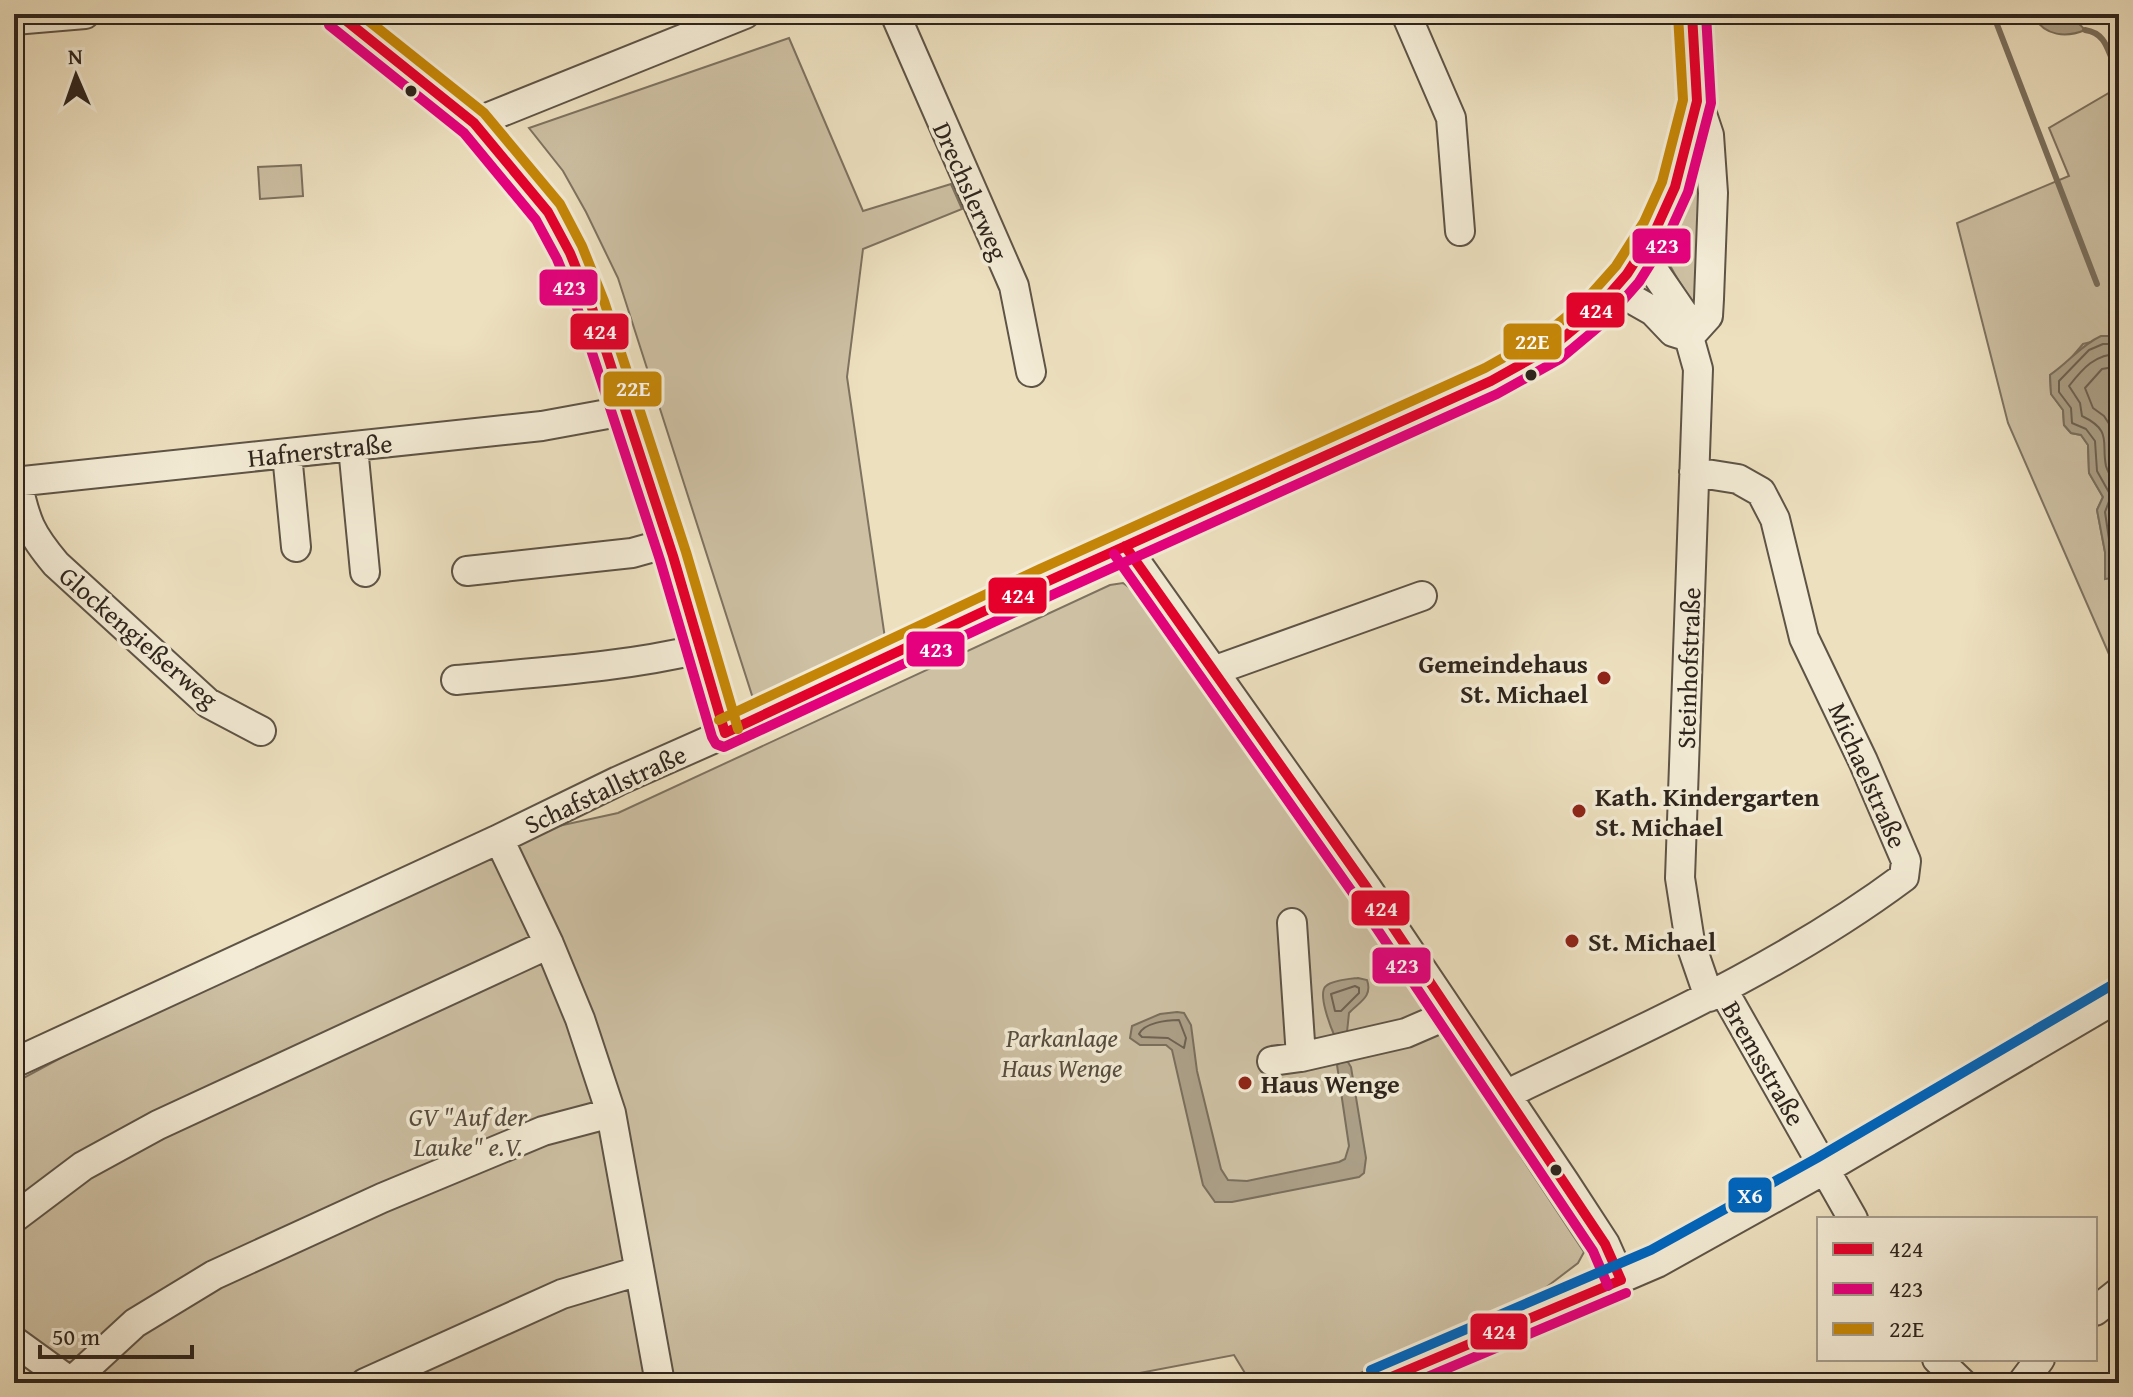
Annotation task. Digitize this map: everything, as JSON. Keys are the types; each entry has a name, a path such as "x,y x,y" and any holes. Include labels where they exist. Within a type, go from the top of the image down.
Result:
{"street":[{"path":"14,20 85,14"},
{"path":"474,123 745,14"},
{"name":"Drechslerweg","path":"895,14 1014,286 1031,372"},
{"path":"1406,14 1451,118 1460,231"},
{"path":"1692,14 1697,101 1709,135 1713,193 1708,316 1689,337 1673,332 1653,311 1616,290 1656,229 1675,187 1697,101"},
{"path":"346,16 474,123 548,212 570,253 591,305 668,543 725,733"},
{"name":"Steinhofstraße","path":"1638,257 1656,274 1689,322 1698,380 1680,878 1690,942 1716,994"},
{"name":"Schafstallstraße","path":"14,1063 1125,546 1491,381 1552,347 1616,290"},
{"name":"Hafnerstraße","path":"15,482 542,426 624,411"},
{"path":"353,447 365,572"},
{"path":"287,454 296,547"},
{"name":"Michaelstraße","path":"1505,1095 1716,994 1868,904 1904,877 1906,861 1863,761 1804,638 1775,519 1761,492 1738,479 1694,472"},
{"name":"Glockengießerweg","path":"15,482 35,538 56,564 208,703 261,731"},
{"path":"467,571 632,553 668,543"},
{"path":"1125,546 1367,888 1605,1244 1621,1280"},
{"path":"1213,671 1422,596"},
{"path":"456,680 611,665 700,649"},
{"path":"499,839 549,944 580,1019 611,1113 660,1383"},
{"path":"1292,923 1301,1057"},
{"path":"14,1218 83,1166 158,1125 549,944"},
{"name":"Bremsstraße","path":"1716,994 1852,1217"},
{"path":"1386,1381 1621,1280 1688,1247 2119,997"},
{"path":"1272,1061 1406,1033 1450,1014"},
{"path":"14,1341 72,1383 135,1323 214,1275 382,1198 543,1131 611,1113"},
{"path":"365,1383 562,1294 639,1271"},
{"path":"2097,1309 2119,1292"},
{"path":"1939,1361 1962,1383"},
{"path":"2022,1383 2038,1361"}],"green space":[{"path":"789,38 863,211 951,184 962,209 863,249 847,377 887,652 759,717 618,278 563,171 529,128"},
{"path":"2119,87 2119,339 2116,336 2083,344 2066,364 2050,375 2051,394 2063,410 2064,425 2071,433 2081,435 2088,445 2089,473 2103,497 2097,510 2105,552 2105,578 2119,577 2119,677 2008,423 1957,223 2069,176 2049,128"},
{"path":"301,165 303,196 260,199 258,167"},
{"path":"1694,184 1704,187 1699,311 1675,275 1666,255 1670,230"},
{"name":"Parkanlage Haus Wenge","path":"1123,583 1137,593 1274,780 1439,1015 1520,1155 1584,1252 1578,1263 1527,1302 1337,1383 1251,1383 1234,1355 1087,1383 57,1383 14,1349 14,1083 277,942 499,839 618,813 1110,585"}],"water":[{"path":"2037,14 2069,18 2085,30 2071,34 2050,32 2034,17"},
{"path":"2101,336 2116,336 2119,339 2119,577 2105,579 2105,552 2097,510 2103,497 2089,473 2088,445 2081,435 2071,433 2064,425 2063,410 2051,394 2050,375"},
{"path":"1358,978 1367,980 1367,995 1349,1013 1347,1032 1335,1037 1326,1011 1324,990 1333,982"},
{"path":"1184,1013 1191,1025 1197,1071 1221,1169 1228,1180 1247,1181 1345,1159 1349,1146 1337,1065 1346,1059 1351,1067 1366,1158 1364,1173 1359,1177 1232,1202 1215,1202 1203,1185 1172,1050 1166,1045 1140,1045 1130,1038 1132,1026 1160,1014"}],"waterway":[{"path":"1993,14 2097,284"},
{"path":"2085,30 2104,41 2119,73"}],"transit line":[{"name":"424","path":"338,14 474,123 548,212 570,253 591,305 673,556 725,733"},
{"name":"22E","path":"360,14 484,113 560,204 582,246 604,301 686,552 738,729"},
{"name":"424","path":"725,733 1046,582 1491,381 1552,347 1593,313 1627,274 1656,229 1675,187 1697,101 1692,14"},
{"name":"423","path":"329,25 464,133 536,220 557,259 578,310 660,560 712,737 716,744 724,747 1497,394 1560,359 1603,323 1639,282 1668,236 1688,192 1711,103 1706,14"},
{"name":"22E","path":"719,720 1040,569 1485,368 1544,335 1583,303 1616,266 1644,222 1662,182 1683,100 1678,15"},
{"name":"424","path":"1125,546 1367,888 1605,1244 1621,1280"},
{"name":"423","path":"1114,554 1355,896 1593,1251 1608,1286"},
{"name":"X6","path":"1371,1370 1651,1250 1817,1158 2112,985"},
{"name":"424","path":"1377,1383 1621,1280"},
{"name":"423","path":"1413,1383 1626,1293"}],"place":[{"name":"Gemeindehaus St. Michael","path":"1604,678"},
{"name":"Kath. Kindergarten St. Michael","path":"1579,811"},
{"name":"St. Michael","path":"1572,941"},
{"name":"Haus Wenge","path":"1245,1083"}],"park label":[{"name":"GV \"Auf der Lauke\" e.V.","path":"468,1131"}]}
